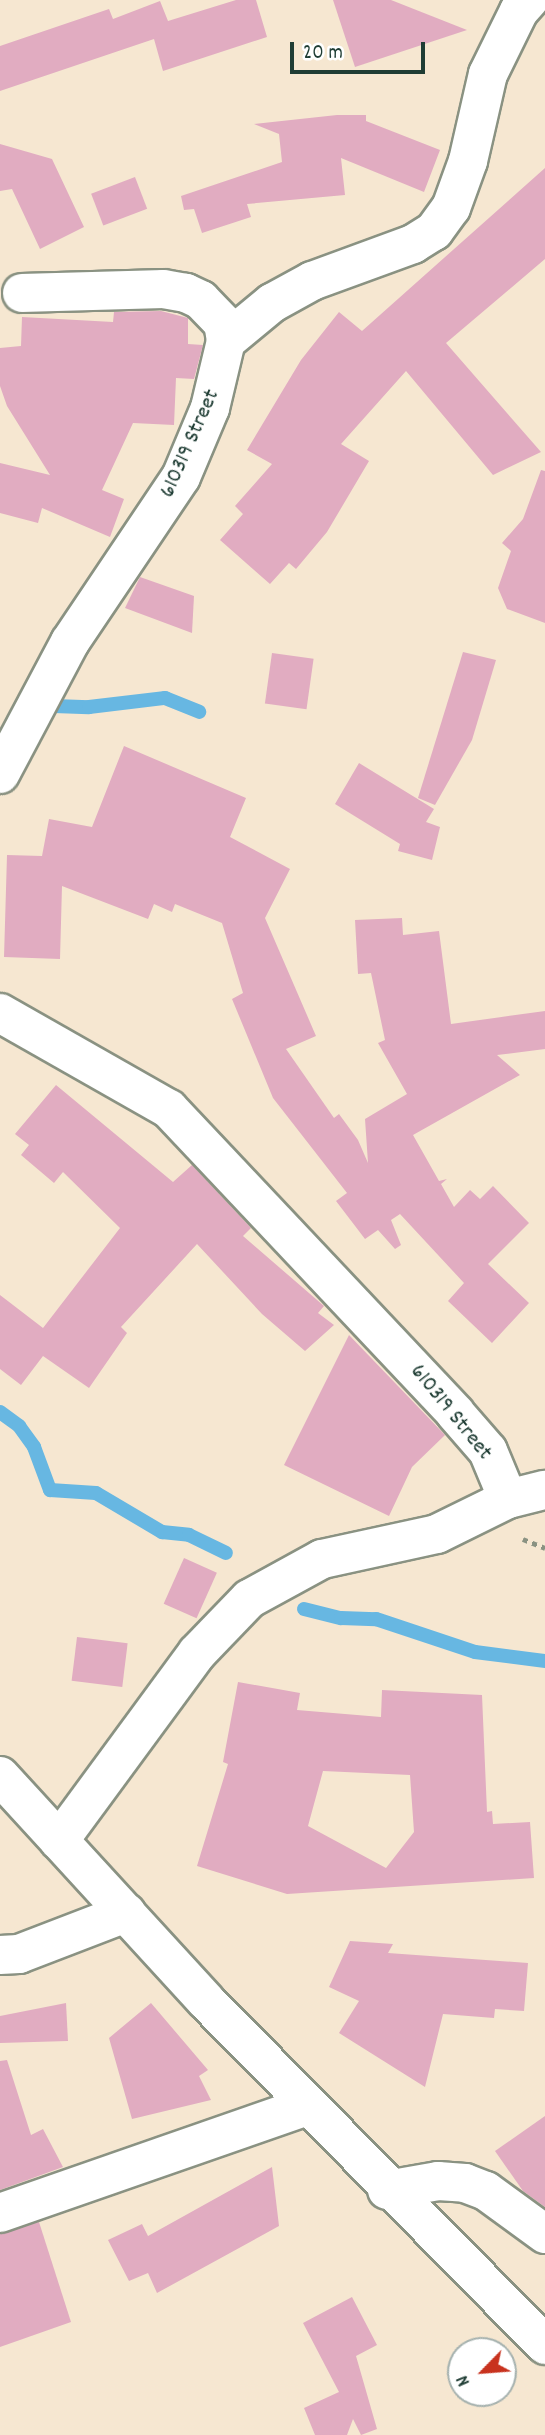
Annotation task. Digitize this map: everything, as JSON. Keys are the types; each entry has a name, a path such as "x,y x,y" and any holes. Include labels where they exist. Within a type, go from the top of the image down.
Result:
{"street":[{"path":"226,341 272,303 312,281 413,244 433,231 451,208 468,161 488,74 519,11 530,0"},
{"path":"22,293 163,289 186,293 201,300 223,323 226,341"},
{"name":"610319 Street","path":"0,774 70,642 181,477 210,408 226,341"},
{"name":"610319 Street","path":"0,1013 169,1109 455,1413 488,1451 508,1499"},
{"path":"60,1841 197,1653 249,1599 322,1559 437,1534 508,1499 545,1490"},
{"path":"0,1776 387,2190 545,2345"},
{"path":"0,1955 19,1954 126,1913"},
{"path":"0,2213 308,2106"},
{"path":"387,2190 438,2181 465,2183 486,2191 545,2234"}],"building":[{"path":"236,0 256,0 267,37 163,71 154,39 0,91 0,46 109,9 113,19 160,1 168,21"},
{"path":"333,0 391,0 467,30 355,67"},
{"path":"337,115 366,115 366,121 440,150 424,192 341,158 345,195 247,204 251,217 202,233 194,209 184,210 181,196 282,162 279,134 254,124"},
{"path":"0,144 52,159 84,227 40,249 12,189 0,191"},
{"path":"545,168 545,259 446,343 541,452 493,475 406,371 341,444 369,461 327,532 296,569 289,563 270,584 220,540 243,514 235,506 272,464 247,450 301,360 339,312 362,331"},
{"path":"135,177 147,209 103,226 91,194"},
{"path":"161,311 188,318 188,344 203,345 194,379 176,378 174,425 133,423 102,490 124,499 110,537 42,508 38,523 0,513 0,463 50,475 7,406 0,386 0,348 21,346 22,317 113,322 114,312"},
{"path":"541,470 545,471 545,623 507,609 498,588 511,551 502,543 523,519"},
{"path":"140,577 194,596 192,633 125,608"},
{"path":"463,652 496,660 472,740 435,805 418,798"},
{"path":"272,653 314,659 306,709 265,704"},
{"path":"124,746 246,798 230,837 290,869 265,918 316,1036 286,1049 334,1118 339,1114 358,1140 368,1163 365,1119 407,1094 378,1043 385,1040 371,973 358,974 355,920 402,918 403,935 439,931 451,1024 545,1011 545,1049 497,1055 520,1075 413,1135 439,1181 447,1179 441,1184 454,1207 470,1190 480,1199 493,1186 529,1223 488,1264 529,1303 492,1343 448,1301 464,1283 400,1214 391,1220 401,1245 395,1249 378,1230 365,1239 336,1201 347,1193 273,1098 232,999 243,993 222,923 175,904 172,912 154,904 148,919 62,886 60,959 4,957 7,855 42,856 49,819 92,827"},
{"path":"359,763 434,809 426,822 440,827 432,860 398,851 400,844 335,804"},
{"path":"56,1085 173,1182 192,1165 251,1228 243,1236 324,1306 318,1313 334,1325 305,1351 262,1314 197,1244 121,1327 127,1333 89,1388 43,1356 21,1385 0,1369 0,1295 43,1328 120,1228 63,1172 54,1183 21,1155 29,1145 15,1134"},
{"path":"349,1335 445,1435 412,1467 389,1516 284,1465"},
{"path":"184,1558 217,1573 197,1618 164,1604"},
{"path":"77,1637 128,1643 122,1687 72,1681"},
{"path":"238,1682 300,1693 297,1710 381,1717 382,1690 482,1695 487,1812 492,1811 493,1824 530,1822 534,1878 287,1894 197,1866 228,1764 223,1762","holes":["323,1771 410,1775 414,1832 386,1868 308,1826"]},
{"path":"350,1941 393,1944 388,1953 528,1963 524,2011 495,2009 494,2018 443,2014 425,2087 339,2033 359,2001 329,1987"},
{"path":"66,2003 68,2041 0,2043 0,2016"},
{"path":"151,2003 208,2070 199,2076 211,2100 132,2119 109,2038"},
{"path":"7,2060 31,2135 43,2129 63,2167 0,2190 0,2061"},
{"path":"545,2116 545,2207 523,2191 495,2151"},
{"path":"272,2167 279,2226 157,2293 148,2273 129,2281 108,2240 142,2224 148,2236"},
{"path":"39,2222 71,2322 0,2347 0,2234"},
{"path":"352,2297 377,2345 356,2356 377,2429 361,2435 353,2419 347,2435 315,2435 304,2408 339,2392 303,2323"}],"waterway":[{"path":"54,706 89,707 165,698 199,712"},
{"path":"0,1412 19,1426 34,1447 50,1490 96,1493 162,1532 189,1535 226,1553"},
{"path":"304,1609 341,1618 376,1619 475,1652 545,1661"}]}
